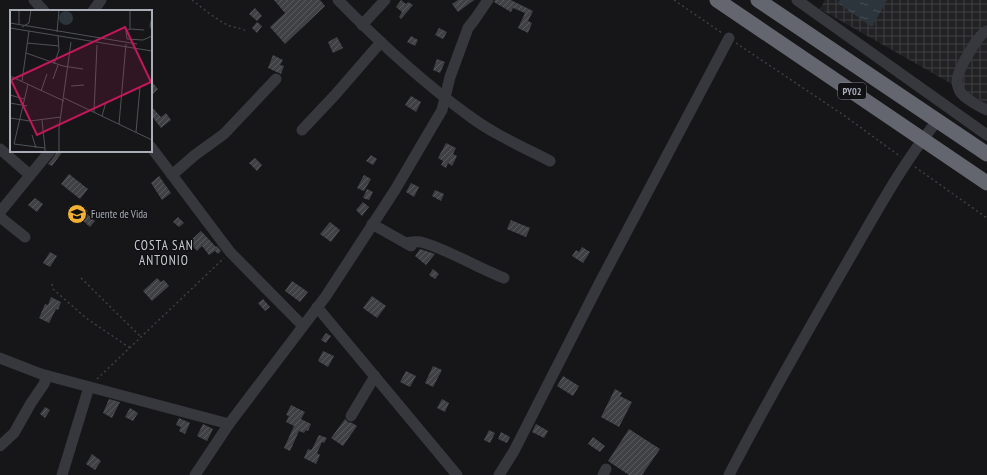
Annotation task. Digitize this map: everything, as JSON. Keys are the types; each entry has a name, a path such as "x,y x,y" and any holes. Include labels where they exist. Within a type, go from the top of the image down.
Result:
{"highway":[{"name":"PY02","path":"717,0 987,183"},
{"name":"PY02","path":"758,0 987,154"}],"street":[{"path":"34,0 43,10"},
{"path":"94,10 100,0"},
{"path":"338,0 413,72 446,98 484,126 550,161"},
{"path":"362,24 385,0"},
{"path":"195,475 229,424 317,307 395,190 442,110 450,77 468,28 488,0"},
{"path":"797,0 987,135"},
{"path":"987,31 984,32 975,44 956,82 960,93 987,110"},
{"path":"499,475 514,451 599,284 729,38"},
{"path":"302,130 381,42"},
{"path":"172,175 195,154 224,134 276,79"},
{"path":"729,475 756,423 885,197 922,139 937,121"},
{"path":"152,148 230,252 303,326"},
{"path":"0,149 30,175"},
{"path":"0,212 49,152"},
{"path":"0,217 25,237"},
{"path":"372,224 410,246 411,242 420,242 440,249 504,278"},
{"path":"317,307 457,475"},
{"path":"0,358 47,376 229,424"},
{"path":"0,446 14,433 44,384 47,376"},
{"path":"351,416 375,376"},
{"path":"62,475 89,387"}],"path":[{"path":"192,0 230,26 244,29 248,32"},
{"path":"674,0 842,114 987,218"},
{"path":"89,387 230,252"},
{"path":"81,278 141,337"},
{"path":"52,284 53,289 86,318 130,348"}],"shaded area":[{"path":"825,0 987,0 987,104 820,9"}],"water":[{"path":"840,0 887,0 872,27 838,3"}],"building":[{"path":"274,0 320,0 325,6 285,44 270,27 285,13"},
{"path":"401,0 406,4 408,2 413,5 401,19 399,17 402,12 396,7"},
{"path":"458,0 474,0 458,12 452,4"},
{"path":"495,0 511,0 533,11 528,21 532,23 528,33 518,28 525,13 513,8 511,12 494,2"},
{"path":"255,8 262,16 257,21 249,14"},
{"path":"257,22 262,26 257,33 252,28"},
{"path":"439,28 447,32 443,39 435,35"},
{"path":"411,36 418,40 415,46 407,42"},
{"path":"337,37 343,48 333,53 328,42"},
{"path":"273,55 283,60 280,65 284,66 281,74 268,68"},
{"path":"437,59 445,62 440,73 433,70"},
{"path":"152,82 158,89 152,95"},
{"path":"411,96 421,102 416,112 405,105"},
{"path":"152,107 161,117 166,113 171,120 161,128 152,116"},
{"path":"446,143 456,148 453,154 457,156 452,166 448,163 446,168 441,165 443,161 438,158"},
{"path":"56,152 62,152 52,166 48,164"},
{"path":"371,155 377,159 373,165 366,161"},
{"path":"255,158 262,165 257,171 249,163"},
{"path":"69,174 88,189 80,199 61,184"},
{"path":"364,175 371,179 364,191 357,188"},
{"path":"159,176 171,193 162,200 151,183"},
{"path":"411,183 419,187 414,197 406,192"},
{"path":"367,189 373,192 369,200 363,198"},
{"path":"435,190 444,194 441,201 432,196"},
{"path":"35,198 43,204 37,212 28,205"},
{"path":"363,202 369,207 362,216 356,210"},
{"path":"79,204 88,211 86,213 95,221 90,227 72,211"},
{"path":"178,217 184,223 179,227 173,222"},
{"path":"511,220 530,228 526,237 507,229"},
{"path":"330,222 340,230 331,242 320,234"},
{"path":"201,231 221,251 218,254 215,251 209,255 202,246 197,251 189,242"},
{"path":"582,247 590,252 583,263 572,256 576,250 579,252"},
{"path":"420,249 435,254 426,265 415,256"},
{"path":"50,252 57,256 50,267 43,263"},
{"path":"433,269 439,274 435,279 429,275"},
{"path":"157,278 161,282 164,280 169,286 152,301 143,291"},
{"path":"292,281 308,292 300,302 285,291"},
{"path":"372,296 386,306 377,318 363,308"},
{"path":"51,297 61,302 58,310 56,309 49,323 39,318 45,304 48,305"},
{"path":"263,299 270,307 265,311 258,303"},
{"path":"326,333 331,336 326,343 321,340"},
{"path":"323,351 334,356 328,367 318,361"},
{"path":"433,366 442,370 433,387 425,383"},
{"path":"406,371 416,376 410,387 400,382"},
{"path":"563,376 579,386 573,396 557,386"},
{"path":"615,389 622,393 620,396 632,402 619,427 601,417"},
{"path":"109,399 120,402 112,418 103,413"},
{"path":"442,399 449,403 445,412 437,408"},
{"path":"291,405 305,412 301,419 311,424 308,431 306,430 304,433 299,431 290,451 284,448 294,426 286,422 289,416 286,415"},
{"path":"45,407 50,410 45,418 40,414"},
{"path":"130,408 138,413 133,421 125,417"},
{"path":"179,418 190,423 185,434 179,431 181,427 176,425"},
{"path":"345,419 357,426 343,446 331,438"},
{"path":"203,424 213,429 207,441 197,436"},
{"path":"536,424 548,431 544,438 532,432"},
{"path":"629,429 660,449 642,475 629,475 608,461"},
{"path":"489,430 495,433 490,443 484,440"},
{"path":"501,432 510,437 507,443 498,439"},
{"path":"319,435 327,438 324,443 322,442 317,453 320,455 316,464 304,458 308,449 312,449"},
{"path":"593,437 605,446 600,452 588,444"},
{"path":"92,454 101,461 95,470 86,464"}],"place":[{"name":"Fuente de Vida","path":"77,214"}],"district":[{"name":"COSTA SAN ANTONIO","path":"164,252"}]}
